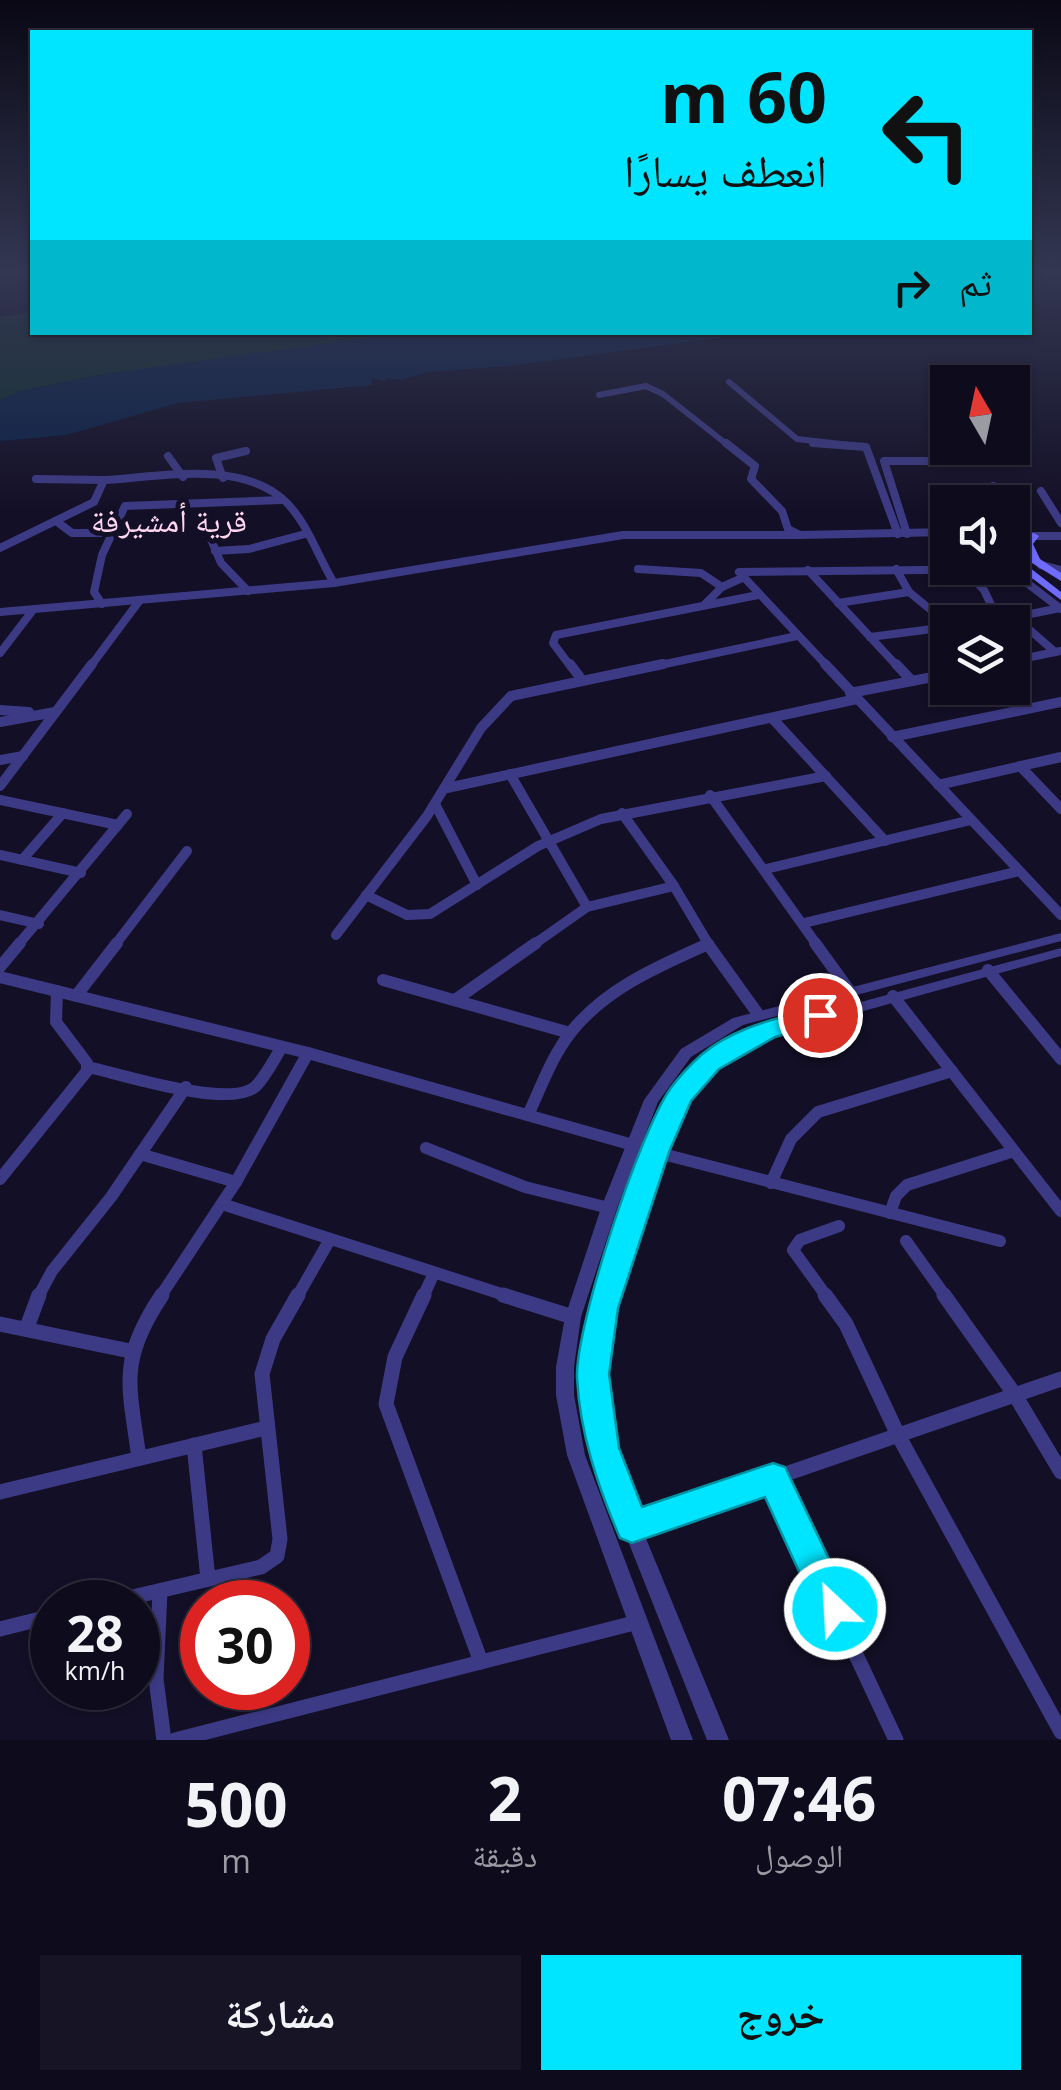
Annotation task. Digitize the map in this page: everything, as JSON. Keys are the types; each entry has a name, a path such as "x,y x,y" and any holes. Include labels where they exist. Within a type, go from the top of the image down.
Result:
{"main road":[{"path":"1034,536 1028,544 1037,561 1061,578"},
{"path":"1030,560 1037,561"},
{"path":"1030,573 1061,598"}],"street":[{"path":"729,382 756,401 790,434 824,445 866,448 903,534"},
{"path":"599,394 646,386 663,394 755,466 751,479 782,511 788,529 800,535"},
{"path":"223,478 216,458 246,452"},
{"path":"168,456 183,478"},
{"path":"903,534 884,461 930,461"},
{"path":"36,480 223,478 269,489 300,519 334,583"},
{"path":"0,548 97,500 104,480"},
{"path":"1040,491 1061,523"},
{"path":"102,604 94,592 96,580 102,555 125,506 282,500"},
{"path":"56,521 72,532 113,534"},
{"path":"0,612 334,583 623,535 930,533"},
{"path":"215,551 249,549 305,534"},
{"path":"1030,536 1061,536"},
{"path":"210,537 215,551 248,591"},
{"path":"1037,561 1061,570"},
{"path":"638,569 650,573 700,571 722,588"},
{"path":"896,569 909,592 930,610"},
{"path":"930,569 742,570 742,578 1061,915"},
{"path":"808,570 912,681"},
{"path":"704,605 722,588 742,578"},
{"path":"1030,585 1061,608"},
{"path":"838,602 909,592"},
{"path":"582,680 553,643 556,635 758,595"},
{"path":"0,786 140,600"},
{"path":"1030,614 1061,608"},
{"path":"0,652 33,610"},
{"path":"870,637 930,629"},
{"path":"1030,629 1058,652"},
{"path":"336,935 435,804 481,728 508,698 797,636"},
{"path":"1030,657 1058,652"},
{"path":"446,788 772,718 930,678"},
{"path":"892,737 1061,702"},
{"path":"1017,705 1022,710"},
{"path":"0,710 52,712"},
{"path":"0,722 52,712"},
{"path":"772,718 885,841"},
{"path":"0,760 23,756"},
{"path":"938,785 1061,757"},
{"path":"1020,766 1061,808"},
{"path":"510,774 587,907"},
{"path":"366,895 407,914 422,916 550,840 622,813 826,776"},
{"path":"710,795 849,990"},
{"path":"0,800 118,825"},
{"path":"435,804 478,885"},
{"path":"22,860 62,813"},
{"path":"622,813 758,1014"},
{"path":"0,967 126,814"},
{"path":"766,869 971,820"},
{"path":"76,996 187,851"},
{"path":"0,855 81,873"},
{"path":"804,924 1019,871"},
{"path":"456,1000 587,907 674,886"},
{"path":"0,914 39,924"},
{"path":"718,1740 610,1472 597,1423 593,1363 602,1308 666,1123 688,1084 736,1044 782,1025 988,970 1061,937"},
{"path":"528,1116 570,1033 620,988 708,944"},
{"path":"682,1740 581,1470 569,1425 565,1367 574,1317 609,1208 660,1083 686,1054 719,1030 758,1014 849,990 1013,956 1061,952"},
{"path":"988,970 1061,1058"},
{"path":"0,978 308,1053 633,1145"},
{"path":"383,980 570,1033"},
{"path":"56,992 51,1010 53,1021 88,1067 210,1094 248,1092 282,1047"},
{"path":"893,996 1061,1211"},
{"path":"139,1458 127,1390 130,1351 150,1311 236,1182 308,1053"},
{"path":"0,1178 88,1067"},
{"path":"771,1183 791,1139 818,1112 952,1071"},
{"path":"27,1327 38,1293 56,1261 102,1209 186,1087"},
{"path":"644,1118 666,1123"},
{"path":"426,1148 525,1187 609,1208"},
{"path":"890,1213 896,1196 907,1185 1014,1151"},
{"path":"655,1152 1000,1242"},
{"path":"140,1154 236,1182"},
{"path":"222,1204 574,1317"},
{"path":"839,1226 800,1240 793,1250 846,1324 898,1435 1061,1732"},
{"path":"194,1445 208,1580 270,1563 281,1548 266,1428 262,1374 265,1356 329,1241"},
{"path":"906,1241 1014,1395 1061,1472"},
{"path":"434,1274 395,1356 386,1404 481,1662"},
{"path":"0,1324 130,1351"},
{"path":"632,1527 1061,1380"},
{"path":"0,1492 266,1428"},
{"path":"773,1478 896,1740"},
{"path":"160,1591 180,1586"},
{"path":"0,1628 30,1621"},
{"path":"175,1740 638,1622"},
{"path":"160,1710 164,1740"}],"green space":[{"path":"0,351 280,351 98,375 17,392 0,401"}],"water":[{"path":"270,351 620,351 428,372 400,380 385,378 386,382 371,378 372,385 178,403 66,435 0,441 0,401 17,392 98,375"}],"district":[{"name":"قرية أمشيرفة","path":"169,521"}],"route":[{"path":"820,1015 766,1030 736,1044 710,1062 680,1096 655,1152 602,1308 593,1374 603,1448 632,1527 773,1478 835,1609"}]}
